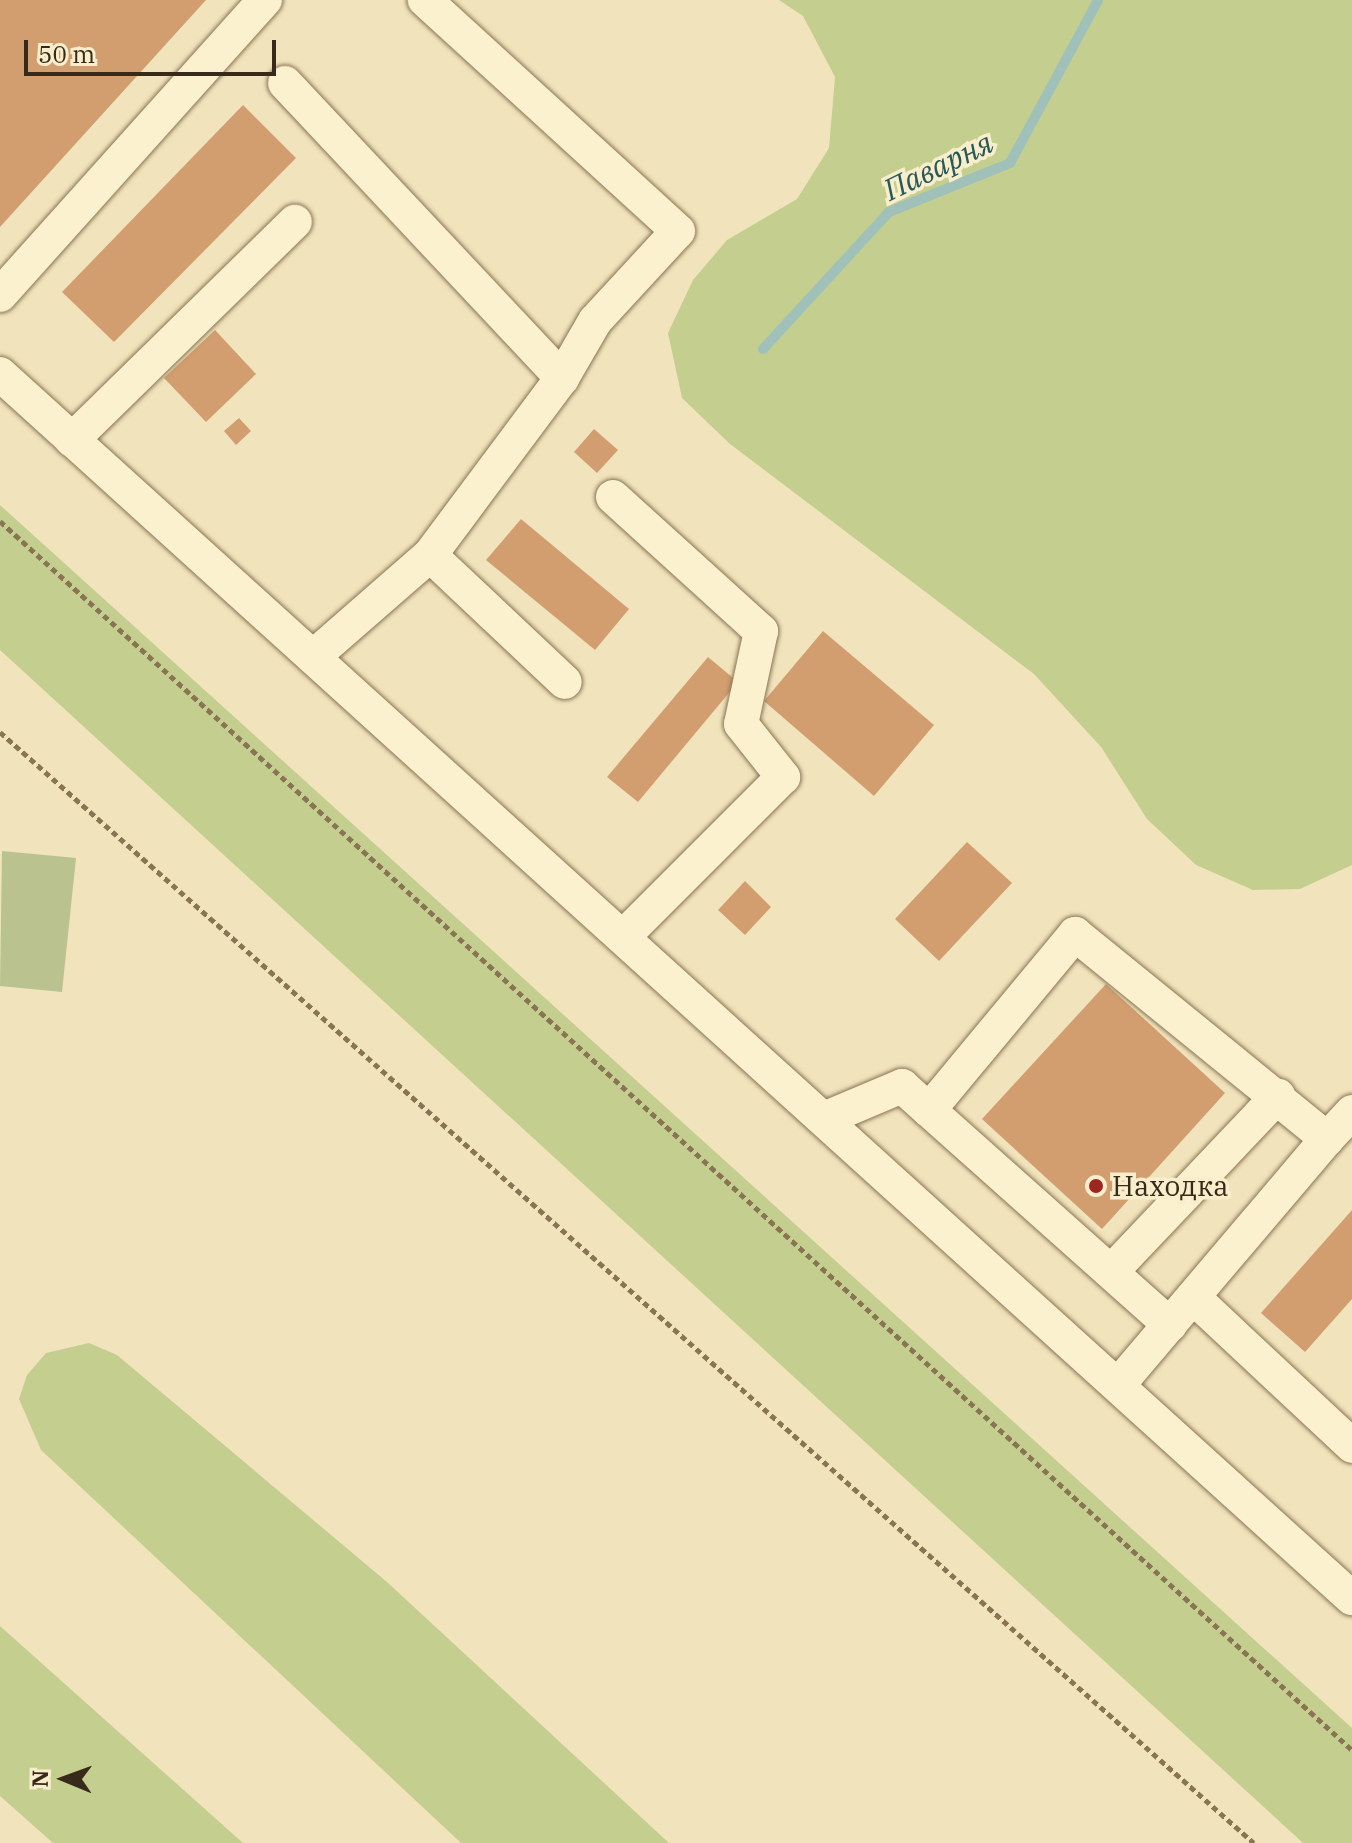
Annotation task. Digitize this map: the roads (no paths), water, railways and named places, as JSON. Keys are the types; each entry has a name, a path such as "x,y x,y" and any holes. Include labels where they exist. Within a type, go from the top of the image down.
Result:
{"street":[{"path":"0,295 265,0"},
{"path":"313,657 430,555 562,378 595,321 678,231 425,0"},
{"path":"285,83 562,378"},
{"path":"72,440 295,222"},
{"path":"0,374 1352,1598"},
{"path":"613,497 761,631 741,724 783,777 623,937"},
{"path":"430,555 565,682"},
{"path":"929,1110 1075,934 1278,1096 1327,1139"},
{"path":"824,1119 902,1086 1170,1325"},
{"path":"1111,1272 1278,1096"},
{"path":"1119,1384 1352,1112"},
{"path":"1193,1297 1352,1446"}],"waterway":[{"name":"Паварня","path":"763,349 889,212 1010,163 1098,0"}],"place":[{"name":"Находка","path":"1096,1186"}]}
